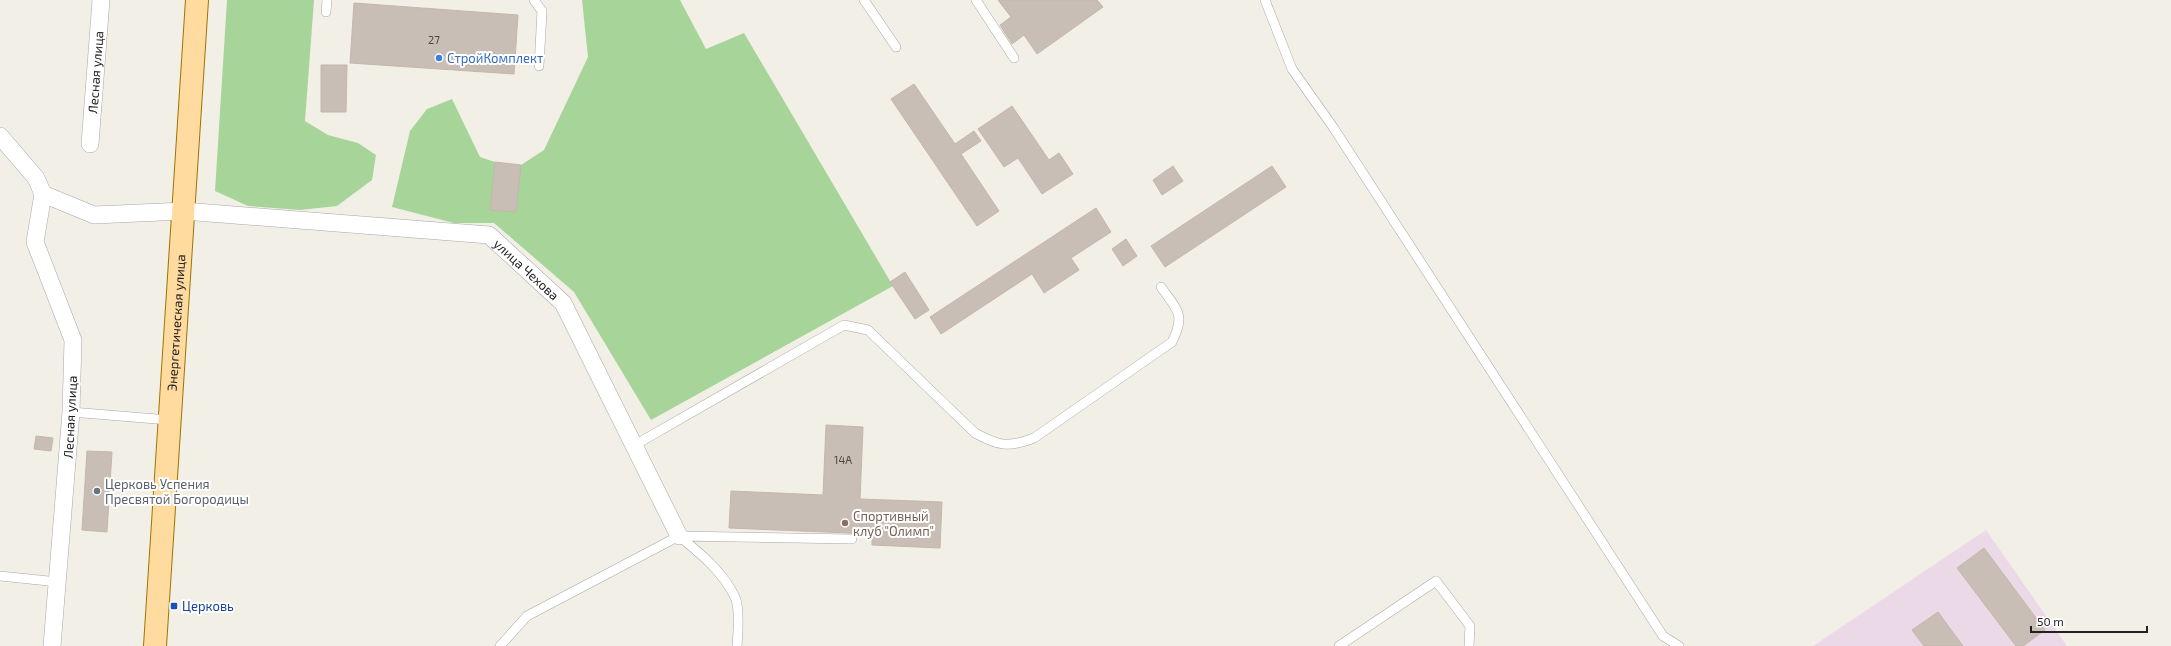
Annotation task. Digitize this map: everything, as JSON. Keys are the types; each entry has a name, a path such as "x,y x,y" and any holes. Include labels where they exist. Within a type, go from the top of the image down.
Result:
{"main road":[{"name":"Энергетическая улица","path":"155,646 197,0"}],"street":[{"name":"Лесная улица","path":"90,144 101,0"},
{"path":"0,136 36,178 43,194 94,215 184,211"},
{"name":"Лесная улица","path":"43,194 35,242 73,340 71,412 52,646"},
{"name":"улица Чехова","path":"184,211 489,235 563,303 679,536"}],"lane":[{"path":"326,12 327,0"},
{"path":"534,0 542,11 539,66"},
{"path":"864,0 896,47"},
{"path":"976,0 1014,58"},
{"path":"1265,0 1292,69 1333,127 1663,636 1679,646"},
{"path":"633,446 844,325 868,330 975,433 993,442 1016,445 1034,438 1172,342 1179,327 1179,313 1161,287"},
{"path":"71,412 170,420"},
{"path":"500,646 527,616 679,536 852,539"},
{"path":"679,536 709,560 736,598 738,630 737,646"},
{"path":"0,576 58,582"},
{"path":"1339,646 1436,581 1470,626 1469,646"}],"shaded area":[{"path":"1986,530 2067,646 1813,646"}],"green space":[{"path":"227,0 314,0 305,121 328,135 358,143 376,155 372,180 337,206 300,210 248,206 215,191"},
{"path":"582,0 680,0 706,49 744,33 893,286 651,420 574,292 494,223 454,223 392,207 410,131 427,109 452,99 480,157 495,162 521,165 544,150 588,57"}],"building":[{"path":"998,0 1097,0 1103,7 1037,54 1024,35 1012,44 1000,25 1011,17"},
{"path":"354,3 518,15 514,74 350,63"},
{"path":"321,65 347,65 346,112 321,112"},
{"path":"914,84 955,144 974,131 981,141 961,154 999,211 977,226 891,99"},
{"path":"1012,106 1049,160 1059,153 1073,174 1042,194 1018,158 1004,167 978,129"},
{"path":"495,162 521,165 516,212 490,210"},
{"path":"1173,166 1183,181 1162,195 1153,180"},
{"path":"1272,166 1286,187 1165,267 1151,246"},
{"path":"1096,208 1111,232 1071,258 1079,270 1044,293 1032,274 941,334 930,317"},
{"path":"1126,239 1137,256 1123,266 1112,249"},
{"path":"905,272 929,310 915,319 890,282"},
{"path":"826,425 863,427 860,499 942,502 940,548 872,545 872,534 729,528 731,491 823,495"},
{"path":"36,436 53,438 51,451 34,449"},
{"name":"Церковь Успения Пресвятой Богородицы","path":"87,451 112,452 107,532 82,530"},
{"path":"1984,548 2045,630 2023,646 2016,646 1957,568"},
{"path":"1938,612 1963,646 1924,646 1912,630"}],"place":[{"name":"СтройКомплект","path":"439,58"},
{"name":"Церковь Успения Пресвятой Богородицы","path":"97,491"},
{"name":"Спортивный клуб \"Олимп\"","path":"845,523"},
{"name":"Церковь","path":"174,606"}]}
